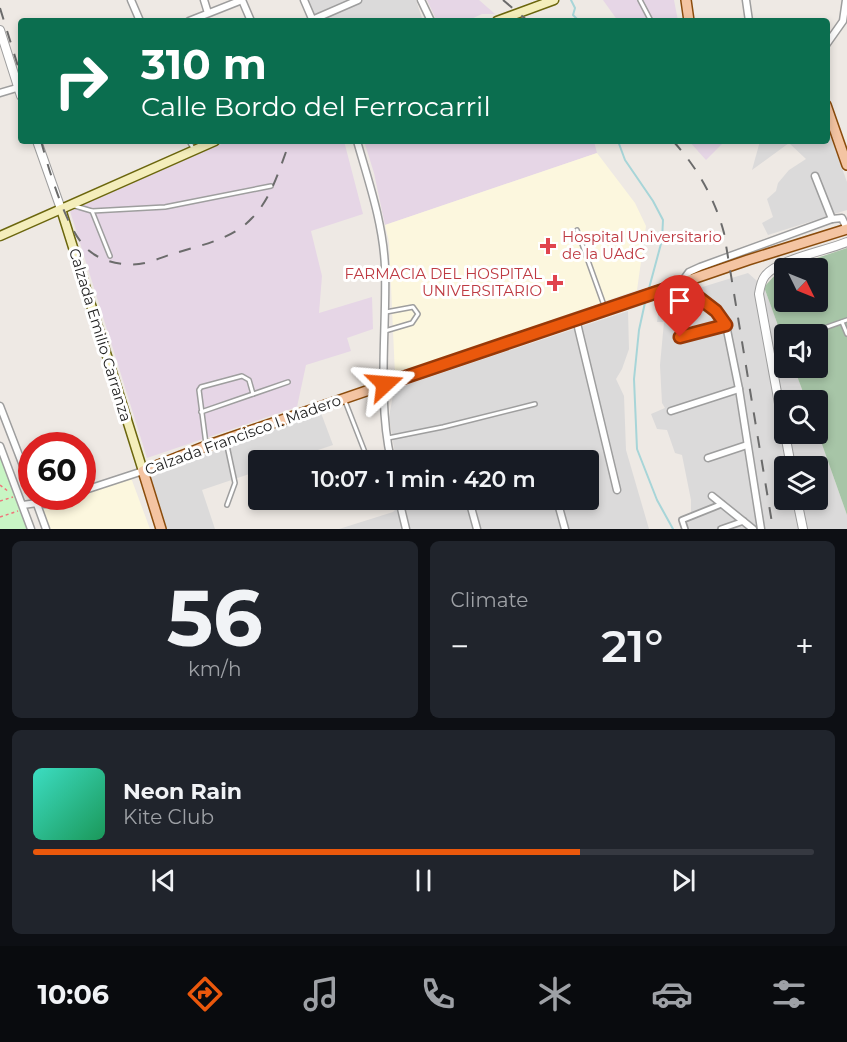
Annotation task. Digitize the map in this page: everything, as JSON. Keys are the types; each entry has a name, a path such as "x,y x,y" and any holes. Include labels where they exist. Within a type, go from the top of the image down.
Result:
{"main road":[{"path":"505,18 554,0"},
{"path":"686,0 689,18"},
{"path":"830,116 846,162"},
{"path":"0,236 208,144"},
{"name":"Calzada Emilio Carranza","path":"61,209 161,529"},
{"name":"Calzada Francisco I. Madero","path":"142,471 206,446 385,384 748,260 847,229"}],"street":[{"path":"131,0 139,18"},
{"path":"204,0 208,13"},
{"path":"196,18 242,0 250,18"},
{"path":"304,0 312,18"},
{"path":"317,18 348,2 358,0"},
{"path":"421,0 430,18"},
{"path":"746,0 749,18"},
{"path":"830,39 843,21 846,0"},
{"path":"0,30 18,84"},
{"path":"0,93 18,90"},
{"name":"Calzada Emilio Carranza","path":"38,144 61,209"},
{"path":"358,144 382,230 385,266 385,384 389,450"},
{"path":"815,177 832,219"},
{"path":"761,529 739,389 726,325 716,311 681,284 689,272 700,267 832,219 842,218 847,229"},
{"path":"777,390 759,294 760,285 765,276 779,265 847,242"},
{"path":"576,319 617,490"},
{"path":"680,337 726,325"},
{"path":"671,411 739,389"},
{"path":"0,406 18,453"},
{"path":"708,458 747,445"},
{"path":"0,446 18,492"},
{"name":"Calzada Francisco I. Madero","path":"96,486 142,471"},
{"path":"712,496 753,529"},
{"path":"685,529 682,520 722,504"},
{"path":"25,510 31,529"},
{"path":"401,510 405,529"},
{"path":"472,510 477,529"},
{"path":"560,510 565,529"},
{"path":"800,510 803,529"},
{"path":"27,517 40,511 46,529"},
{"path":"722,529 744,521"}],"lane":[{"path":"639,0 649,18"},
{"path":"191,144 194,150"},
{"path":"70,204 92,211 176,206 272,186"},
{"path":"92,211 110,256"},
{"path":"577,230 605,310"},
{"path":"385,312 413,308 418,314 412,323 385,331"},
{"path":"828,327 845,321 847,334"},
{"path":"206,446 199,390 201,387 242,376 249,380 253,394"},
{"path":"201,412 288,382"},
{"path":"344,399 364,450"},
{"path":"387,438 535,404"},
{"path":"225,440 234,483 226,505"}],"path":[{"path":"0,485 15,496 0,501"},
{"path":"0,517 18,510"}],"shaded area":[{"path":"307,0 416,0 422,18 316,18"},
{"path":"427,0 479,0 495,14 482,14 473,18 436,18"},
{"path":"603,0 674,0 677,18 616,18"},
{"path":"830,135 847,182 847,210 768,235 762,223 773,217 767,199 776,191 778,183 789,170 806,159 790,144 830,144"},
{"path":"221,144 345,144 363,214 311,231 322,276 319,313 372,297 373,329 347,338 351,351 306,365 297,407 147,458 70,211"},
{"path":"365,144 595,144 597,153 385,225 374,173"},
{"path":"692,144 722,144 706,160"},
{"path":"759,144 788,144 752,170"},
{"name":"Hospital Universitario de la UAdC","path":"597,153 635,203 646,226 637,290 395,375 389,242 385,225"},
{"path":"748,273 764,287 777,324 774,324 774,378 798,378 802,390 774,390 774,444 822,444 826,456 774,456 774,510 828,510 828,461 847,515 847,529 687,529 684,521 691,514 691,500 682,455 675,453 667,430 657,429 651,414 665,408 662,403 660,365 664,322 657,322 660,300"},
{"path":"628,311 629,349 616,379 624,396 626,450 649,529 339,529 395,510 599,510 599,450 394,450 389,417 394,389"},
{"path":"321,413 333,445 318,450 248,450 248,474 202,490 215,529 166,529 151,477 200,456"},
{"path":"130,475 150,529 49,529 42,510 96,510 96,489"}],"green space":[{"path":"847,248 847,515 822,444 828,444 828,390 802,390 798,378 828,378 828,324 777,324 764,287 774,276 774,312 828,312 828,258 817,258"},
{"path":"0,449 18,499 18,510 22,510 29,529 0,529"}],"waterway":[{"path":"571,0 575,8 573,15 576,18"},
{"path":"619,144 625,160 663,220 662,240 648,292"},
{"path":"646,298 639,330 634,379 637,449 657,500 673,529"}],"railway":[{"path":"503,0 524,18"},
{"path":"0,8 18,66"},
{"path":"42,144 65,214 79,240 98,257 111,262 132,264 151,262 214,241 244,226 259,210 270,192 289,144"},
{"path":"675,144 704,184 716,208 724,233 773,529"}],"place":[{"name":"Hospital Universitario de la UAdC","path":"548,246"},
{"name":"FARMACIA DEL HOSPITAL UNIVERSITARIO","path":"555,283"}],"route":[{"path":"385,384 681,284 716,311 726,325 680,337"}]}
